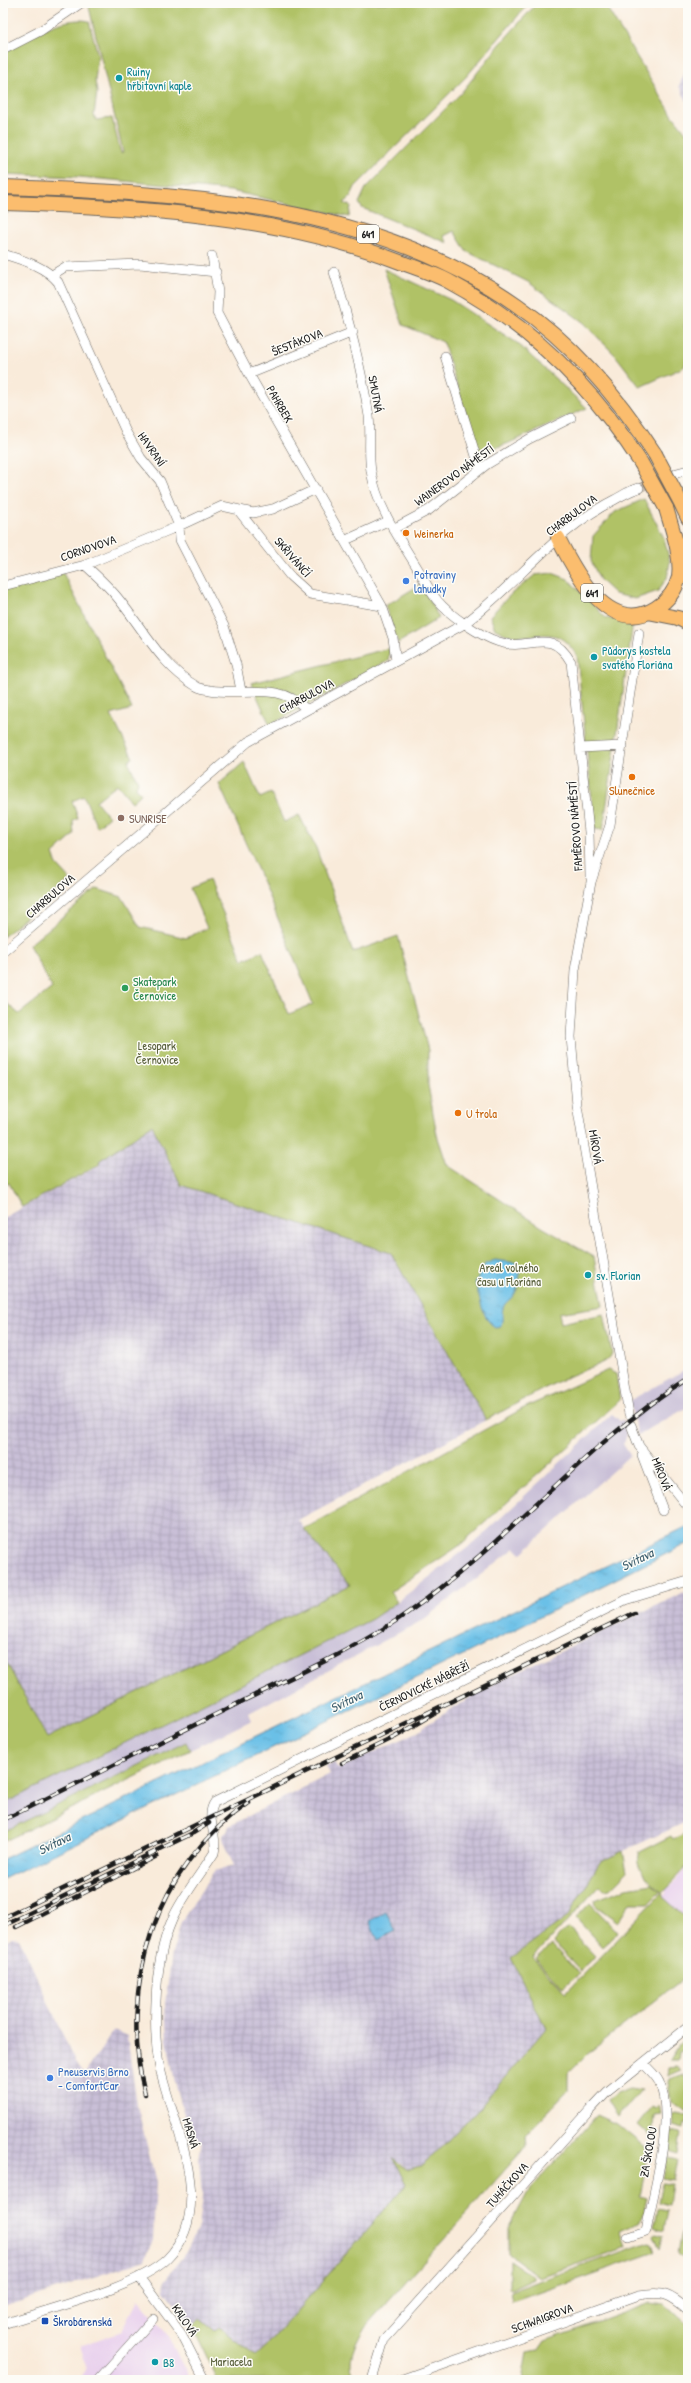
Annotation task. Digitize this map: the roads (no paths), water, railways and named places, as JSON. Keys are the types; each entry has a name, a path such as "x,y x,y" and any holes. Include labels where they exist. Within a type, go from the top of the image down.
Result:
{"highway":[{"name":"641","path":"3,187 97,191 199,199 316,219 383,238 474,278 518,306 593,372 617,400 654,454 681,502 688,518"},
{"name":"641","path":"3,203 89,206 198,215 314,235 376,252 446,280 508,319 559,361 601,405 641,463 666,508 688,560"},
{"path":"648,612 668,598 678,578 677,555 666,508"},
{"name":"641","path":"558,538 583,580 603,604 621,614 633,615 648,612"},
{"path":"648,612 672,616 688,623"}],"street":[{"path":"3,50 40,32 81,3"},
{"name":"HAVRANÍ","path":"3,254 30,263 52,275 58,282 126,432 141,458 160,481 179,526 180,540 224,626 236,664 241,691"},
{"name":"PAHRBEK","path":"212,256 216,272 217,313 250,374 346,540"},
{"path":"52,275 65,267 140,264 216,272"},
{"name":"SMUTNÁ","path":"334,272 353,332 369,418 371,471 390,525"},
{"name":"ŠESTÁKOVA","path":"250,374 353,332"},
{"path":"445,356 480,469"},
{"name":"WAINEROVO NÁMĚSTÍ","path":"346,540 429,510 480,469 529,439 571,418"},
{"path":"677,473 688,470"},
{"name":"CHARBULOVA","path":"3,952 248,742 464,624 480,611 558,538 595,510 639,488"},
{"path":"238,510 253,513 273,509 316,489"},
{"name":"CORNOVOVA","path":"3,586 85,565 179,526 222,506 238,510"},
{"name":"SKŘIVÁNČÍ","path":"238,510 290,576 310,594 382,606"},
{"path":"390,525 437,600 464,624"},
{"path":"346,540 382,606 393,638 396,661"},
{"path":"85,565 117,596 162,657 182,677 197,688 216,691 275,691 291,697 306,709"},
{"name":"FAMĚROVO NÁMĚSTÍ","path":"464,624 499,642 515,644 546,642 557,644 565,650 571,662 589,832 591,882"},
{"name":"FAMĚROVO NÁMĚSTÍ","path":"591,882 610,825 639,633"},
{"path":"580,748 623,746"},
{"name":"MÍROVÁ","path":"591,882 575,970 572,1037 577,1105 629,1414"},
{"name":"MÍROVÁ","path":"631,1425 663,1510"},
{"name":"MÍROVÁ","path":"639,1446 686,1505"},
{"name":"ČERNOVICKÉ NÁBŘEŽÍ","path":"216,1846 210,1816 213,1806 220,1798 625,1600 654,1590 688,1581"},
{"name":"MASNÁ","path":"3,2324 117,2286 139,2277 166,2259 178,2246 189,2219 191,2201 185,2153 160,2066 155,2026 156,1999 163,1949 172,1920 214,1853 216,1846"},
{"name":"TUHÁČKOVA","path":"372,2380 384,2340 607,2092 688,2027"},
{"name":"ZA ŠKOLOU","path":"628,2238 646,2231 666,2124 665,2103 659,2081 643,2064"},
{"name":"KALOVÁ","path":"139,2277 179,2330 205,2380"},
{"name":"SCHWAIGROVA","path":"400,2380 639,2295 657,2292 674,2298 688,2310"},
{"path":"98,2380 152,2319"}],"water":[{"path":"495,1260 517,1263 519,1276 515,1293 503,1308 501,1324 500,1326 495,1327 487,1319 484,1313 475,1283 485,1264"},
{"name":"Svitava","path":"688,1526 688,1543 502,1636 3,1879 3,1859"},
{"path":"386,1912 396,1931 378,1940 369,1921"}],"tunnel":[{"path":"639,488 672,475"}],"railway":[{"path":"3,1820 351,1648 391,1624 446,1584 481,1555 581,1462 615,1433 688,1379"},
{"path":"3,1918 634,1613"},
{"path":"342,1763 395,1737 439,1711"},
{"path":"145,2094 138,2053 137,2012 141,1972 152,1932 168,1895 189,1860 216,1829 249,1803"},
{"path":"3,1926 193,1833 209,1823"},
{"path":"16,1927 157,1856"}],"place":[{"name":"Ruiny hřbitovní kaple","path":"119,78"},
{"name":"Weinerka","path":"406,533"},
{"name":"Potraviny lahudky","path":"406,581"},
{"name":"Půdorys kostela svatého Floriána","path":"594,657"},
{"name":"Slunečnice","path":"632,777"},
{"name":"SUNRISE","path":"121,818"},
{"name":"Skatepark Černovice","path":"125,988"},
{"name":"U trola","path":"458,1113"},
{"name":"sv. Florian","path":"588,1275"},
{"name":"Pneuservis Brno - ComfortCar","path":"50,2078"},
{"name":"Škrobárenská","path":"45,2321"},
{"name":"B8","path":"155,2362"}],"park label":[{"name":"Lesopark Černovice","path":"157,1052"},
{"name":"Areál volného času u Floriána","path":"509,1274"},
{"name":"Mariacela","path":"231,2361"}]}
